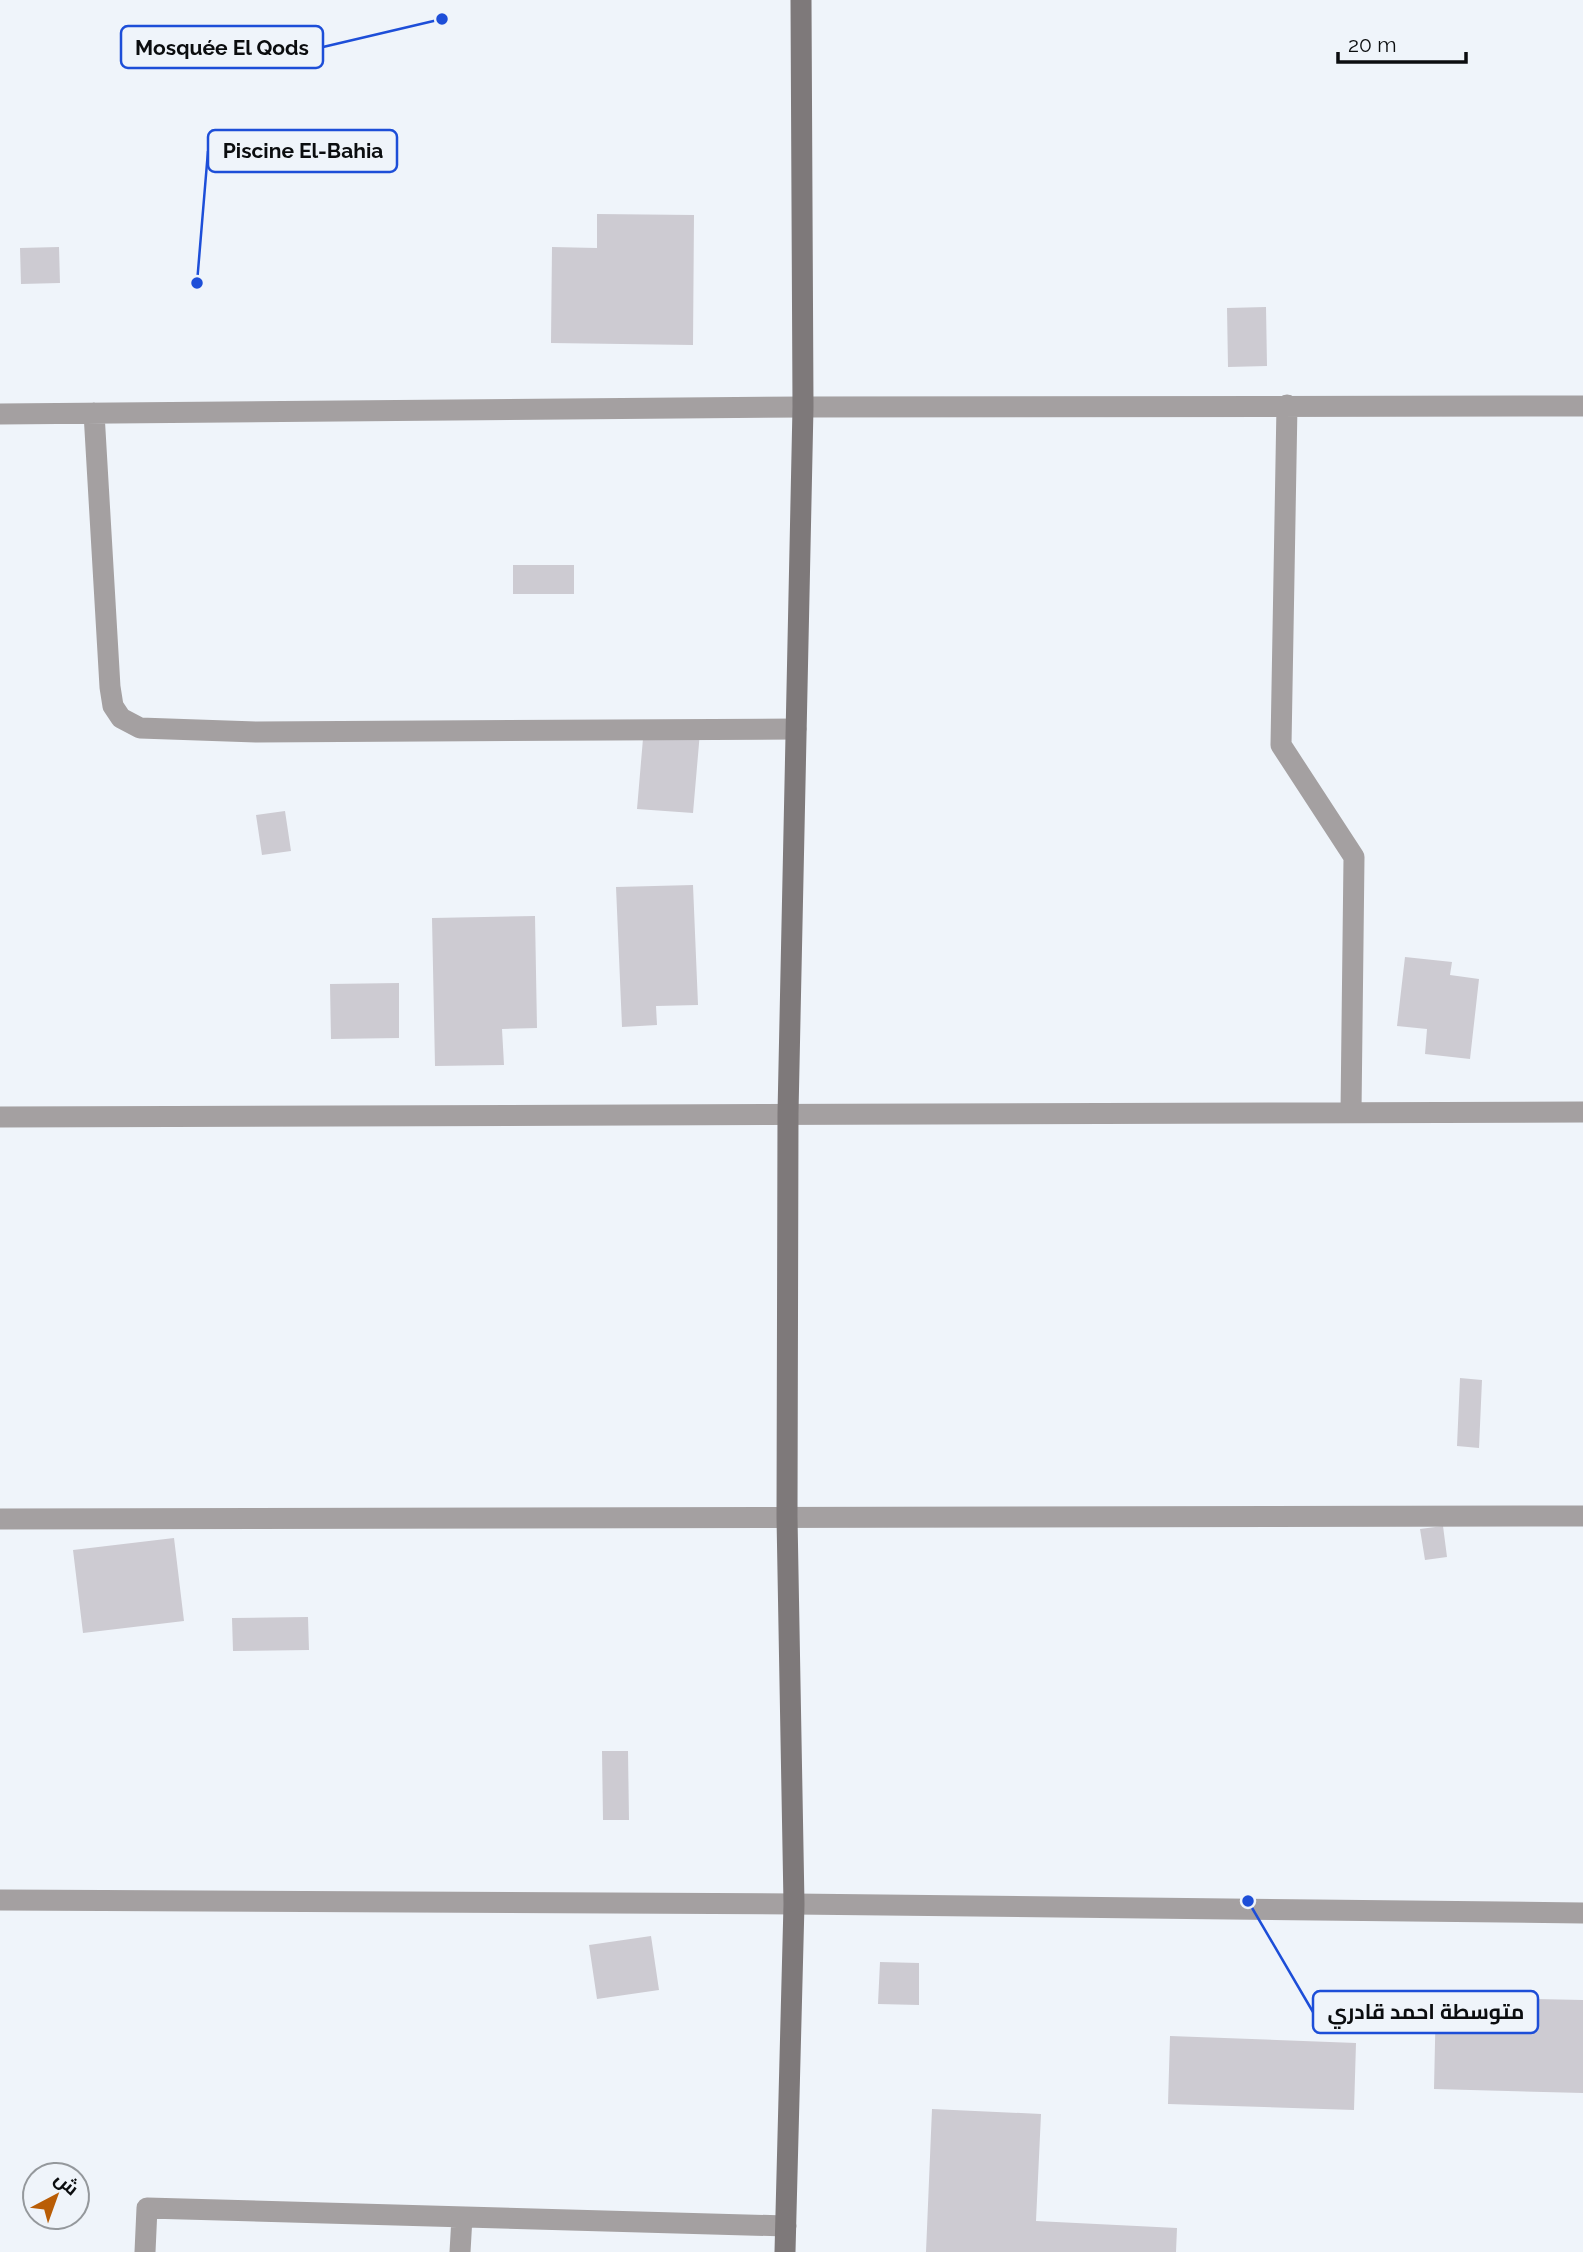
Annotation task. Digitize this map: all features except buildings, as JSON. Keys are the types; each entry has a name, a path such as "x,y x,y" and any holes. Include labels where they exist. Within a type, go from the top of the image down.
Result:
{"street":[{"path":"785,2252 794,1904 787,1517 788,1113 803,407 800,0"},
{"path":"1287,405 1281,745 1354,857 1351,1112"},
{"path":"0,414 803,407 1583,406"},
{"path":"94,413 110,687 113,706 121,718 140,728 256,732 796,729"},
{"path":"0,1117 1583,1112"},
{"path":"0,1519 1583,1516"},
{"path":"0,1900 794,1904 1583,1913"},
{"path":"145,2252 148,2208 786,2226"},
{"path":"460,2252 462,2217"}],"place":[{"name":"Mosquée El Qods","path":"442,19"},
{"name":"Piscine El-Bahia","path":"197,283"},
{"name":"متوسطة احمد قادري","path":"1248,1901"}]}
